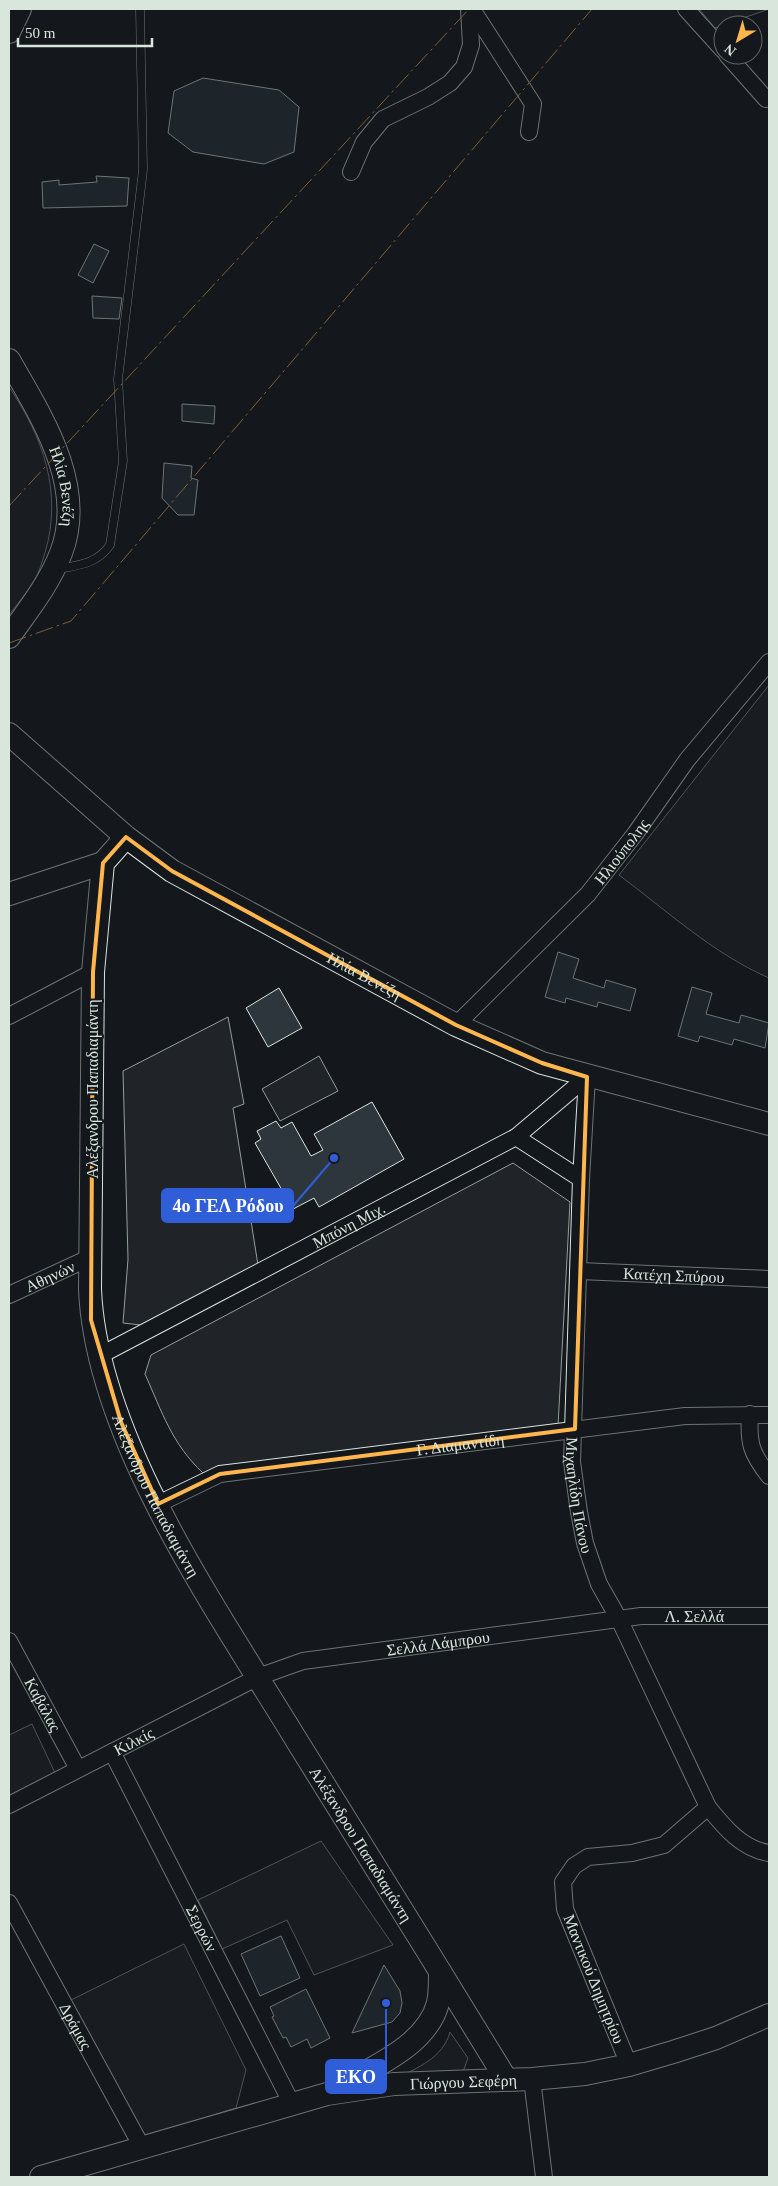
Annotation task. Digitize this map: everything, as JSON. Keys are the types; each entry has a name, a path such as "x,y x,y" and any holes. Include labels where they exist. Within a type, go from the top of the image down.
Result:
{"street":[{"path":"9,32 20,9"},
{"path":"471,9 533,104 529,132"},
{"path":"351,172 364,142 383,119 442,88 464,66 471,45 471,9"},
{"path":"686,9 713,39"},
{"path":"736,65 766,99"},
{"name":"Ηλία Βενέζη","path":"9,360 43,420 56,450 66,487 68,505 62,551 42,592 9,637"},
{"name":"Ηλιούπολης","path":"456,1025 588,894 635,834 687,760 769,662"},
{"name":"Ηλία Βενέζη","path":"9,734 126,837 172,871 456,1025 542,1063 587,1077 769,1124"},
{"path":"9,894 103,863 126,837"},
{"name":"Αλέξανδρου Παπαδιαμάντη","path":"103,863 93,972 91,1320 99,1356 120,1422 158,1504 192,1567 506,2080"},
{"path":"9,1016 93,972"},
{"name":"Μπόνη Μιχ.","path":"99,1356 516,1137 587,1077"},
{"name":"Μιχαηλίδη Πάνου","path":"587,1077 581,1179 575,1429 572,1462 585,1543 600,1584 620,1621 696,1786 708,1807 730,1833 760,1851 769,1853"},
{"path":"516,1137 581,1179"},
{"name":"Αθηνών","path":"9,1295 91,1257"},
{"name":"Κατέχη Σπύρου","path":"579,1271 769,1279"},
{"path":"750,1414 748,1437 754,1456 769,1476"},
{"name":"Γ. Διαμαντίδη","path":"158,1504 220,1474 685,1416 769,1414"},
{"name":"Λ. Σελλά","path":"620,1621 641,1616 769,1616"},
{"name":"Σελλά Λάμπρου","path":"258,1676 303,1661 620,1621"},
{"name":"Καβάλας","path":"9,1641 78,1769"},
{"name":"Κιλκίς","path":"9,1805 258,1676"},
{"name":"Σερρών","path":"112,1752 292,2104"},
{"name":"Μαντικού Δημητρίου","path":"629,2066 565,1909 564,1882 568,1872 588,1857 632,1853 664,1845 708,1807"},
{"name":"Δράμας","path":"9,1903 143,2149"},
{"path":"327,2094 415,2039 433,2016 438,2003 440,1972"},
{"name":"Γιώργου Σεφέρη","path":"41,2177 143,2149 327,2094 394,2084 532,2079 585,2074 629,2066 716,2038 769,2015"},
{"path":"532,2079 544,2177"}],"lane":[{"path":"53,570 90,563 103,556 110,545 112,536 123,461 118,379 143,170 140,9"}],"highlighted area":[{"path":"126,837 172,871 456,1025 542,1063 587,1077 575,1429 220,1474 158,1504 121,1422 91,1320 93,972 103,863"}],"shaded area":[{"path":"699,9 769,9 752,15 713,15 713,26"},
{"path":"9,387 32,425 40,445 50,487 52,508 50,530 39,571 9,615"},
{"path":"769,685 769,978 729,957 710,944 619,875"},
{"path":"228,1017 244,1104 233,1108 258,1265 150,1326 123,1323 128,1259 123,1071"},
{"path":"319,1056 338,1091 280,1121 262,1089"},
{"path":"513,1163 570,1202 558,1426 203,1473 192,1462 169,1427 145,1374 151,1355"},
{"path":"32,1724 56,1775 9,1798 9,1735"},
{"path":"321,1841 393,1945 314,1975 287,1920 222,1949 198,1900"},
{"path":"184,1944 246,2070 236,2108 144,2137 71,2000"},
{"path":"450,2032 468,2058 463,2072 395,2079 428,2061 442,2049"}],"building":[{"path":"203,78 279,90 299,107 294,152 264,164 193,152 168,133 174,91"},
{"path":"96,176 129,178 127,206 43,208 42,182 59,180 59,185 97,182"},
{"path":"94,244 109,251 93,283 78,275"},
{"path":"92,296 122,298 119,319 93,318"},
{"path":"182,404 215,406 214,424 182,421"},
{"path":"164,463 192,466 191,478 198,480 194,515 178,515 162,498"},
{"path":"558,952 579,959 573,978 604,988 606,980 636,989 630,1011 598,1002 597,1007 566,998 565,1003 545,997"},
{"path":"692,987 712,993 706,1014 739,1023 741,1015 769,1023 765,1048 734,1039 732,1045 700,1036 698,1042 678,1036"},
{"path":"279,988 302,1028 268,1047 246,1008"},
{"path":"372,1102 404,1159 319,1207 314,1198 280,1216 269,1197 282,1190 255,1143 261,1139 257,1131 276,1121 281,1128 292,1122 311,1156 323,1150 314,1134"},
{"path":"281,1936 300,1978 260,1996 241,1954"},
{"path":"384,1965 400,1991 402,2003 400,2013 392,2022 352,2033"},
{"path":"306,1989 330,2038 311,2048 307,2039 291,2047 286,2037 283,2038 272,2017 274,2016 270,2007"}],"power":[{"path":"9,506 469,9"},
{"path":"9,643 71,621 592,9"}],"place":[{"name":"4ο ΓΕΛ Ρόδου","path":"334,1158"},
{"name":"EKO","path":"386,2003"}]}
